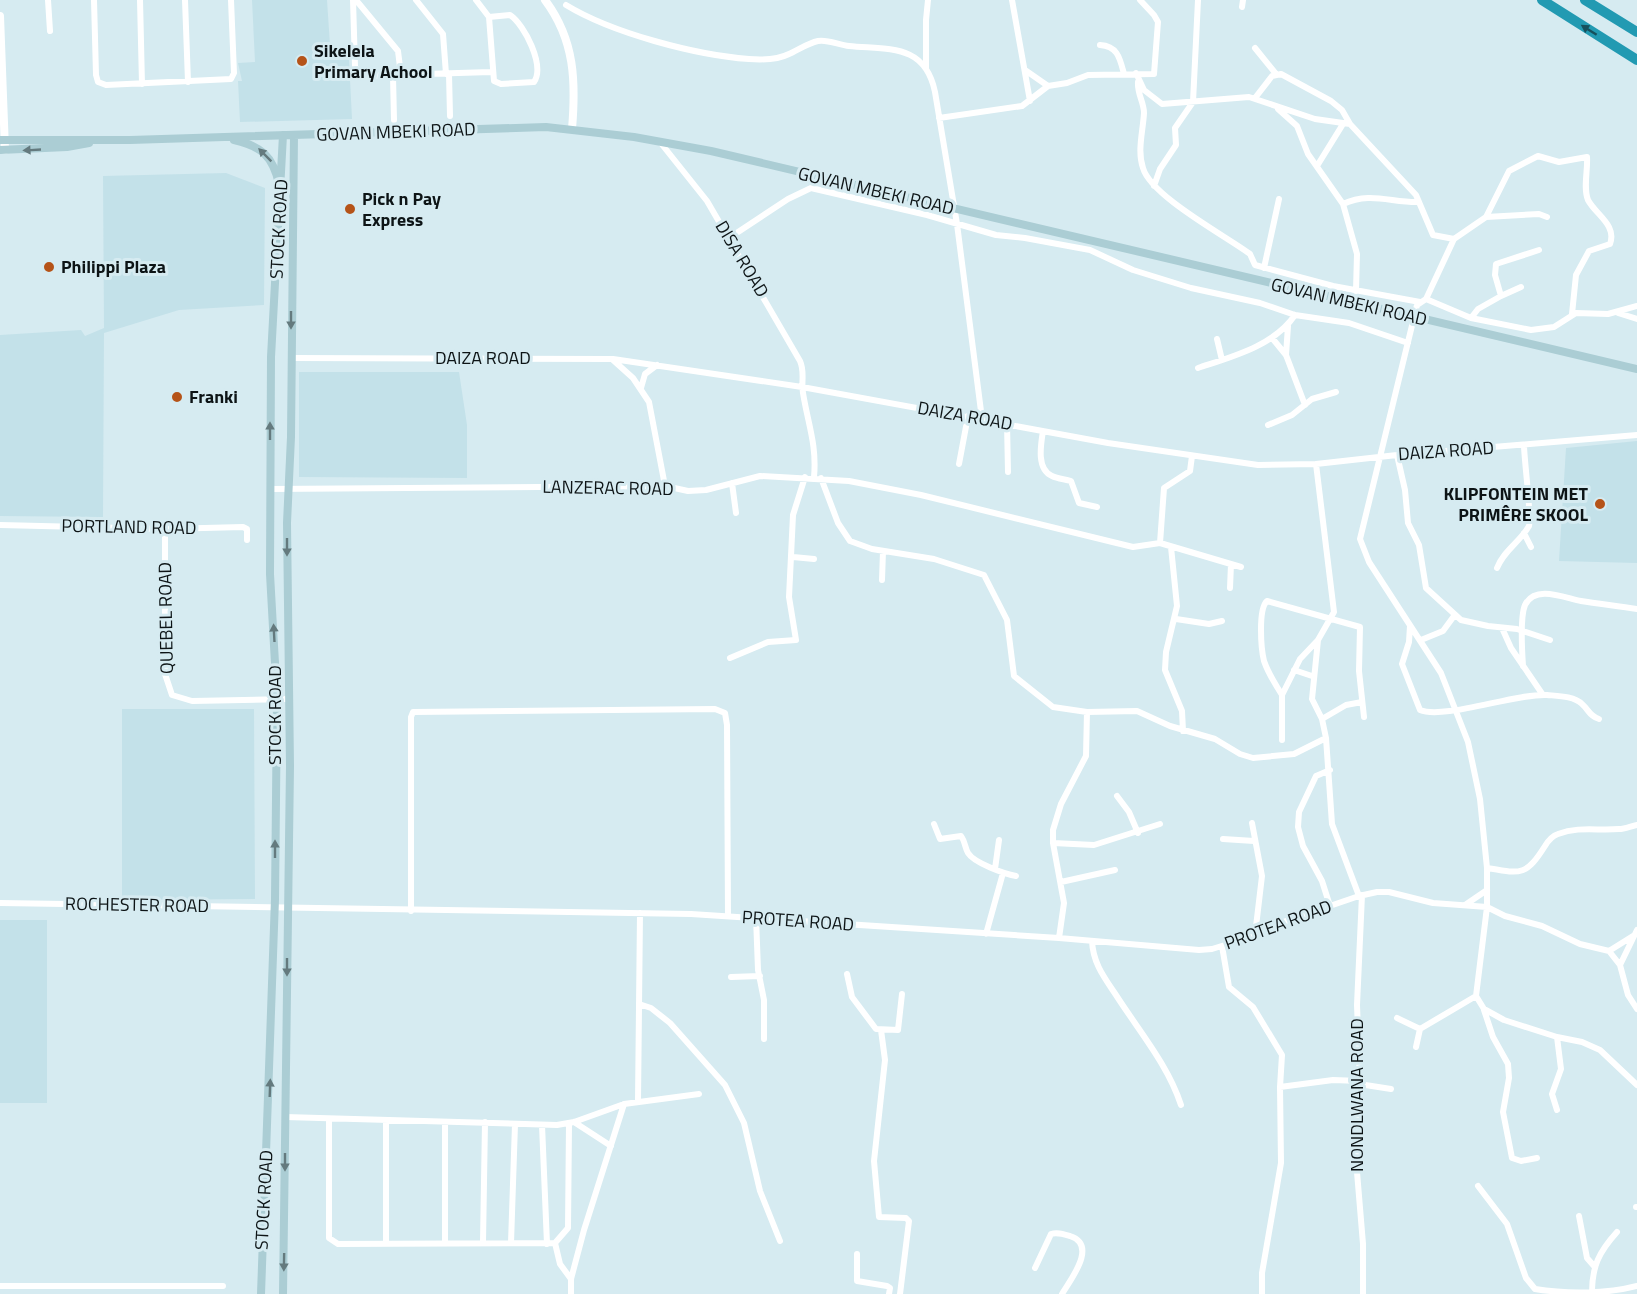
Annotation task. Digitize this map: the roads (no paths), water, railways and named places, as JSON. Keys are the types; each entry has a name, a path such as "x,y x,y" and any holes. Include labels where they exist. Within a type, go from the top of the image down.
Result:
{"highway":[{"path":"1542,0 1637,60"},
{"path":"1585,0 1637,32"}],"main road":[{"name":"GOVAN MBEKI ROAD","path":"2,140 101,140 490,128 572,129 660,141 1637,369"},
{"name":"STOCK ROAD","path":"261,1294 275,908 276,699 270,489 271,357 283,135"},
{"name":"STOCK ROAD","path":"283,1294 288,908 287,524 292,358 294,135"},
{"path":"222,137 256,147 267,154 275,171 281,197"},
{"name":"GOVAN MBEKI ROAD","path":"2,150 68,147 101,140"}],"street":[{"path":"48,0 50,31"},
{"path":"94,0 98,82 106,85 226,81 232,77 231,0"},
{"path":"140,0 142,84"},
{"path":"185,0 188,82"},
{"path":"354,0 398,51 402,75"},
{"path":"354,0 357,73 363,77 491,72"},
{"path":"416,0 443,34 450,116"},
{"path":"476,0 489,17 491,72 494,81 501,84 532,83 538,75 530,41 514,18 507,14 489,17"},
{"path":"545,0 563,30 573,63 575,88 572,129"},
{"path":"926,68 928,0"},
{"path":"1011,0 1030,101"},
{"path":"939,118 1022,106 1048,86 1066,83 1088,75 1154,74 1158,25 1154,15 1140,0"},
{"path":"1154,186 1160,169 1176,145 1175,128 1193,102 1197,0"},
{"path":"566,5 613,26 691,51 763,59 780,57 822,40 900,50 916,58 926,68 932,81 939,118 957,224 982,419"},
{"path":"0,16 2,150"},
{"path":"1100,45 1108,45 1116,50 1124,74"},
{"path":"1255,48 1276,74 1292,79 1312,93 1331,101 1342,111 1350,124 1412,190 1433,235 1454,239"},
{"path":"1025,70 1048,86"},
{"path":"1136,73 1138,92 1144,110 1141,161 1143,171 1166,198 1250,254 1254,264 1356,291 1423,301 1471,318 1521,329 1540,330 1554,327 1572,314 1618,313 1637,319"},
{"path":"1255,98 1276,74"},
{"path":"393,76 394,120"},
{"path":"1138,82 1148,95 1159,103 1193,102 1240,96 1255,98 1315,119 1350,124"},
{"path":"1273,105 1297,126 1306,151 1344,204 1357,254 1356,291"},
{"path":"1317,166 1342,124"},
{"name":"DISA ROAD","path":"660,141 707,201 800,361 804,370 802,387 816,447 817,478"},
{"path":"1537,1158 1521,1161 1512,1158 1503,1112 1509,1078 1508,1064 1493,1037 1484,1009 1476,996 1487,907 1487,868 1476,772 1468,742 1441,673 1422,640 1369,562 1360,538 1414,317 1454,239 1486,217 1507,174 1516,166 1538,156 1563,162 1587,158 1587,196 1608,226 1612,242 1607,247 1589,250 1584,257 1576,275 1572,314"},
{"path":"729,237 809,188 996,235 1090,250 1133,270 1191,288 1260,303 1295,315 1349,323 1408,343"},
{"path":"1344,204 1367,196 1398,202 1419,202"},
{"path":"1264,268 1279,199"},
{"path":"1486,217 1539,214 1547,217"},
{"path":"1501,296 1495,275 1496,264 1539,250"},
{"path":"1471,318 1478,309 1521,287"},
{"path":"1618,313 1637,306"},
{"path":"1198,368 1272,338 1288,326 1295,315"},
{"path":"1286,355 1288,326"},
{"path":"1272,338 1286,355 1305,405"},
{"path":"1217,339 1222,360"},
{"name":"DAIZA ROAD","path":"292,358 613,360 802,387 1043,431 1258,465 1316,464 1637,435"},
{"path":"613,360 641,388 652,412 665,486"},
{"path":"641,388 645,374 658,365"},
{"path":"1268,425 1292,415 1315,398 1336,392"},
{"path":"959,464 968,416"},
{"path":"1008,423 1008,472"},
{"path":"1043,431 1041,458 1046,471 1053,476 1070,480 1077,499 1082,504 1097,507"},
{"path":"1497,568 1503,554 1524,533 1530,522 1524,445"},
{"path":"1397,455 1405,490 1408,523 1419,545 1424,582 1430,592 1454,616 1480,625 1523,631 1550,640"},
{"path":"1192,456 1190,471 1165,486 1160,543 1241,567"},
{"path":"1282,740 1282,695 1300,659 1318,640 1330,621 1334,607 1316,464"},
{"name":"LANZERAC ROAD","path":"270,489 665,486 696,491 760,476 805,477 861,483 921,495 1137,547 1160,543"},
{"path":"730,658 768,642 796,640 789,606 793,557 793,515 805,477"},
{"path":"817,478 846,537 856,544 882,551 934,559 984,575 1007,620 1016,679 1050,705 1087,712 1137,711 1184,731 1215,739 1245,756 1261,759 1294,754 1326,738"},
{"path":"732,483 736,513"},
{"name":"PORTLAND ROAD","path":"0,525 165,529 243,527 248,531 247,540"},
{"name":"QUEBEL ROAD","path":"165,529 165,674 172,695 192,701 289,699"},
{"path":"1524,533 1531,547"},
{"path":"1171,547 1177,596 1176,618 1166,652 1165,669 1184,715 1184,731"},
{"path":"882,551 882,580"},
{"path":"793,557 814,559"},
{"path":"1230,588 1231,564"},
{"path":"1523,666 1524,608 1530,598 1535,595 1565,595 1579,600 1637,609"},
{"path":"1282,695 1264,659 1262,623 1264,603 1271,601 1330,621 1360,627 1364,717"},
{"path":"1422,640 1443,631 1454,616"},
{"path":"1176,618 1209,624 1222,621"},
{"path":"1411,626 1402,664 1418,707 1430,714 1518,697 1543,695 1572,698 1582,703 1593,717 1599,719"},
{"path":"1502,628 1523,666 1543,695"},
{"path":"1318,640 1312,676 1312,699 1322,719 1326,738 1332,824 1360,896"},
{"path":"1294,670 1312,676"},
{"path":"1322,719 1346,705 1362,702"},
{"name":"PROTEA ROAD","path":"411,911 411,717 413,712 715,708 725,713 727,725 728,916"},
{"path":"1059,938 1064,903 1053,843 1056,817 1086,756 1087,712"},
{"path":"1330,770 1316,776 1297,818 1300,837 1322,881 1330,906"},
{"path":"1117,796 1129,812 1138,833"},
{"path":"1252,823 1262,876 1255,935"},
{"path":"934,824 939,839 961,836 974,859 1003,873 1016,876"},
{"path":"1053,843 1094,845 1138,833 1160,824"},
{"path":"1487,868 1513,872 1526,871 1534,864 1548,841 1557,834 1581,828 1617,830 1637,825"},
{"path":"1223,839 1254,841"},
{"path":"995,869 999,840"},
{"path":"1061,882 1115,870"},
{"path":"986,934 1003,873"},
{"path":"1466,905 1487,890"},
{"name":"PROTEA ROAD","path":"288,908 728,916 1059,938 1199,950 1222,946 1270,931 1283,922 1360,896 1389,892 1433,903 1487,907 1505,916 1542,926 1580,944 1609,951"},
{"name":"NONDLWANA ROAD","path":"1360,896 1357,1005 1360,1082 1356,1170 1363,1244 1363,1294"},
{"name":"ROCHESTER ROAD","path":"0,903 288,908"},
{"path":"638,1101 640,913"},
{"path":"756,918 764,1000 764,1039"},
{"path":"1620,965 1635,933 1637,920"},
{"path":"1635,933 1609,951 1620,965 1628,995 1637,1009"},
{"path":"1092,941 1098,967 1166,1069 1181,1105"},
{"path":"1222,946 1229,987 1253,1007 1281,1052 1281,1163 1262,1273 1262,1294"},
{"path":"847,974 852,998 876,1029 898,1030 902,994"},
{"path":"731,976 760,976"},
{"path":"1416,1047 1420,1029 1476,996"},
{"path":"639,1004 651,1008 670,1023 725,1085 744,1123 760,1191 780,1241"},
{"path":"1484,1009 1504,1020 1557,1037 1582,1042 1604,1053 1637,1085"},
{"path":"1397,1018 1420,1029"},
{"path":"881,1030 885,1060 874,1170 879,1217 906,1218 909,1221 900,1294"},
{"path":"1557,1037 1561,1069 1553,1084 1552,1094 1557,1110"},
{"path":"1280,1087 1333,1080 1360,1082 1391,1089"},
{"path":"285,1117 542,1125 572,1123 638,1101 699,1094"},
{"path":"571,1294 571,1279 584,1230 624,1104"},
{"path":"329,1119 330,1240 338,1244 387,1242 551,1244 568,1228 572,1123"},
{"path":"386,1120 387,1242"},
{"path":"483,1242 485,1122"},
{"path":"445,1123 445,1242"},
{"path":"572,1123 611,1146"},
{"path":"511,1243 515,1124"},
{"path":"542,1125 551,1244 560,1264 571,1279"},
{"path":"1478,1186 1507,1224 1531,1287 1544,1291 1592,1293 1637,1286"},
{"path":"1579,1216 1587,1258 1593,1266"},
{"path":"568,1228 584,1230"},
{"path":"1592,1293 1593,1266 1606,1243 1617,1232"},
{"path":"1035,1268 1051,1234 1073,1237 1079,1242 1083,1250 1081,1260 1062,1294"},
{"path":"857,1254 857,1281 887,1286 890,1288 889,1294"},
{"path":"0,1286 223,1286"}],"place":[{"name":"Sikelela Primary Achool","path":"302,61"},
{"name":"Pick n Pay Express","path":"350,209"},
{"name":"Philippi Plaza","path":"49,267"},
{"name":"Franki","path":"177,397"},
{"name":"KLIPFONTEIN MET PRIMÊRE SKOOL","path":"1600,504"}]}
